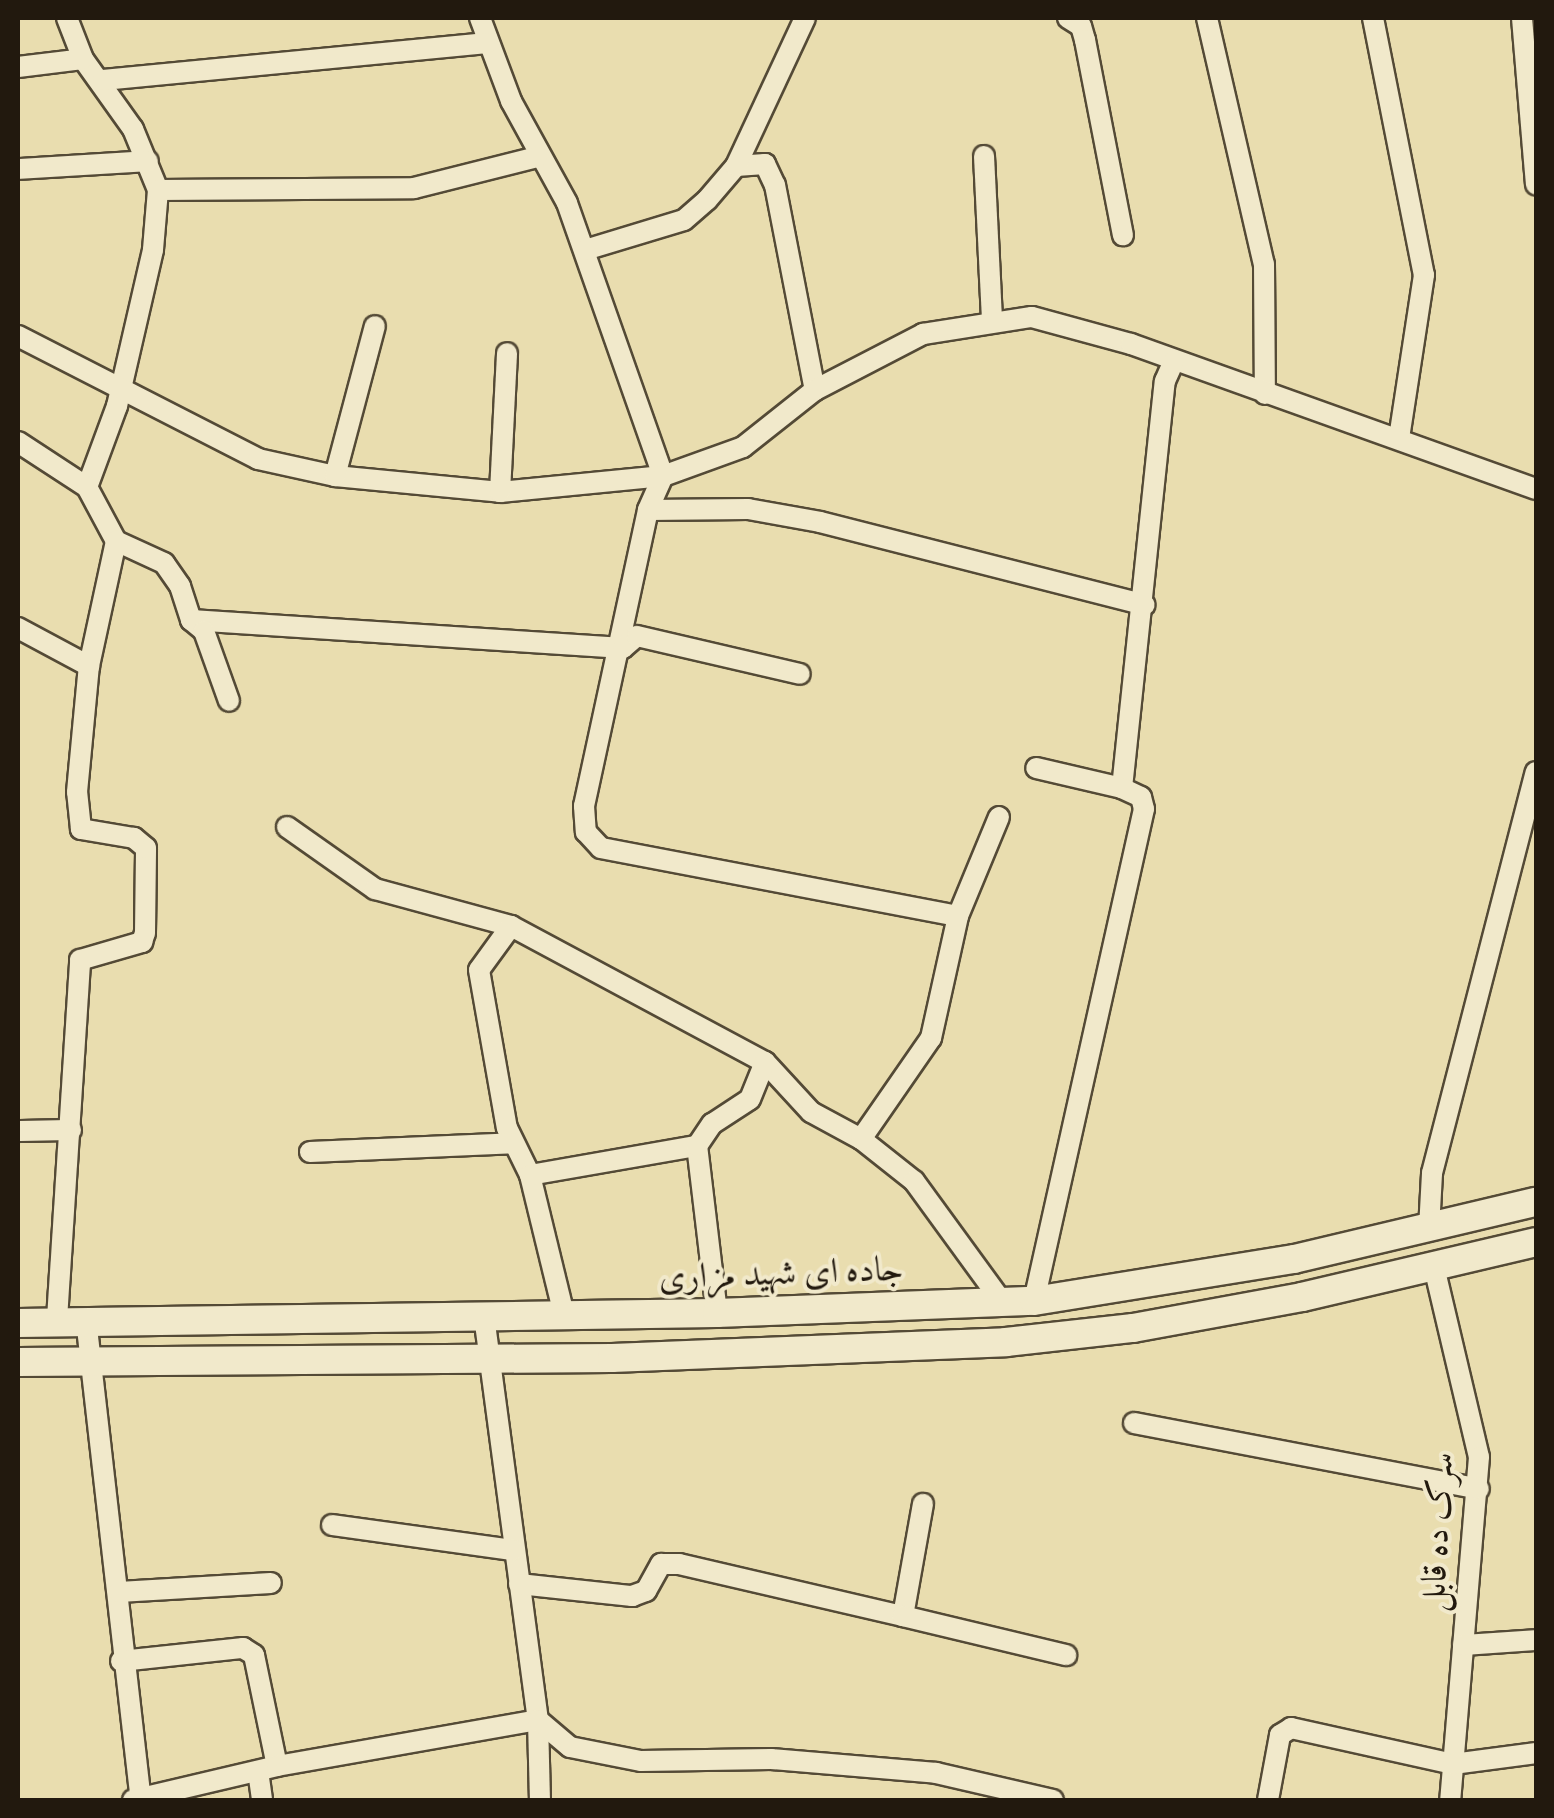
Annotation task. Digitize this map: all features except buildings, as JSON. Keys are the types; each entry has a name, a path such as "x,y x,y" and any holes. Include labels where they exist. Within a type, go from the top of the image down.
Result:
{"main road":[{"name":"جاده ای شهید مزاری","path":"18,1323 57,1319 717,1313 1004,1304 1146,1286 1429,1229 1536,1202"},
{"path":"18,1362 92,1357 485,1357 1006,1342 1133,1328 1435,1270 1536,1242"}],"street":[{"path":"67,18 82,58 103,80 148,161 158,190 153,250 118,397 88,487"},
{"path":"480,18 487,43 537,156 567,203 664,476 650,505 623,648 584,806 586,832 601,848 958,916"},
{"path":"585,250 684,220 736,166 804,18"},
{"path":"1068,18 1081,26 1085,40 1123,235"},
{"path":"1207,18 1264,264 1265,394"},
{"path":"1373,18 1424,275 1399,438"},
{"path":"1522,18 1536,184"},
{"path":"103,80 487,43"},
{"path":"18,66 82,58"},
{"path":"158,190 414,188 537,156"},
{"path":"984,156 992,321"},
{"path":"18,170 148,161"},
{"path":"736,166 765,164 775,185 815,390"},
{"path":"18,336 118,397 258,459 335,476 500,492 664,476 743,447 815,390 923,334 992,321 1049,320 1170,371 1265,394 1536,489"},
{"path":"335,476 375,326"},
{"path":"500,492 507,353"},
{"path":"1122,788 1170,371"},
{"path":"18,442 88,487 116,541 164,563 191,620 204,632 229,701"},
{"path":"650,505 748,509 820,522 1145,605"},
{"path":"57,1319 80,960 142,942 145,933 146,848 134,838 81,829 76,792 89,666 116,541"},
{"path":"191,620 623,648 637,636 800,674"},
{"path":"18,628 89,666"},
{"path":"1034,1301 1144,809 1141,797 1122,788 1036,768"},
{"path":"1429,1229 1432,1173 1536,772"},
{"path":"862,1139 931,1038 958,916 999,817"},
{"path":"287,826 374,889 512,926 766,1062 811,1112 862,1139 914,1181 1004,1304"},
{"path":"512,926 478,970 512,1144 530,1175 564,1315"},
{"path":"717,1313 697,1146 712,1124 750,1099 766,1062"},
{"path":"18,1131 70,1130"},
{"path":"310,1152 512,1144"},
{"path":"530,1175 697,1146"},
{"name":"سرک ده قابل","path":"1435,1270 1479,1456 1450,1800"},
{"path":"484,1316 485,1357 538,1720 540,1800"},
{"path":"86,1319 119,1592 121,1661 141,1799"},
{"path":"1134,1423 1479,1488"},
{"path":"904,1616 923,1504"},
{"path":"332,1525 512,1550"},
{"path":"518,1584 632,1596 646,1590 662,1564 679,1564 1066,1655"},
{"path":"119,1592 270,1583"},
{"path":"1463,1645 1536,1640"},
{"path":"121,1661 243,1648 254,1655 268,1769 262,1800"},
{"path":"133,1800 197,1793 268,1769 538,1720"},
{"path":"538,1720 570,1747 641,1761 771,1758 917,1772 1053,1800"},
{"path":"1268,1800 1284,1730 1454,1764 1536,1753"}]}
